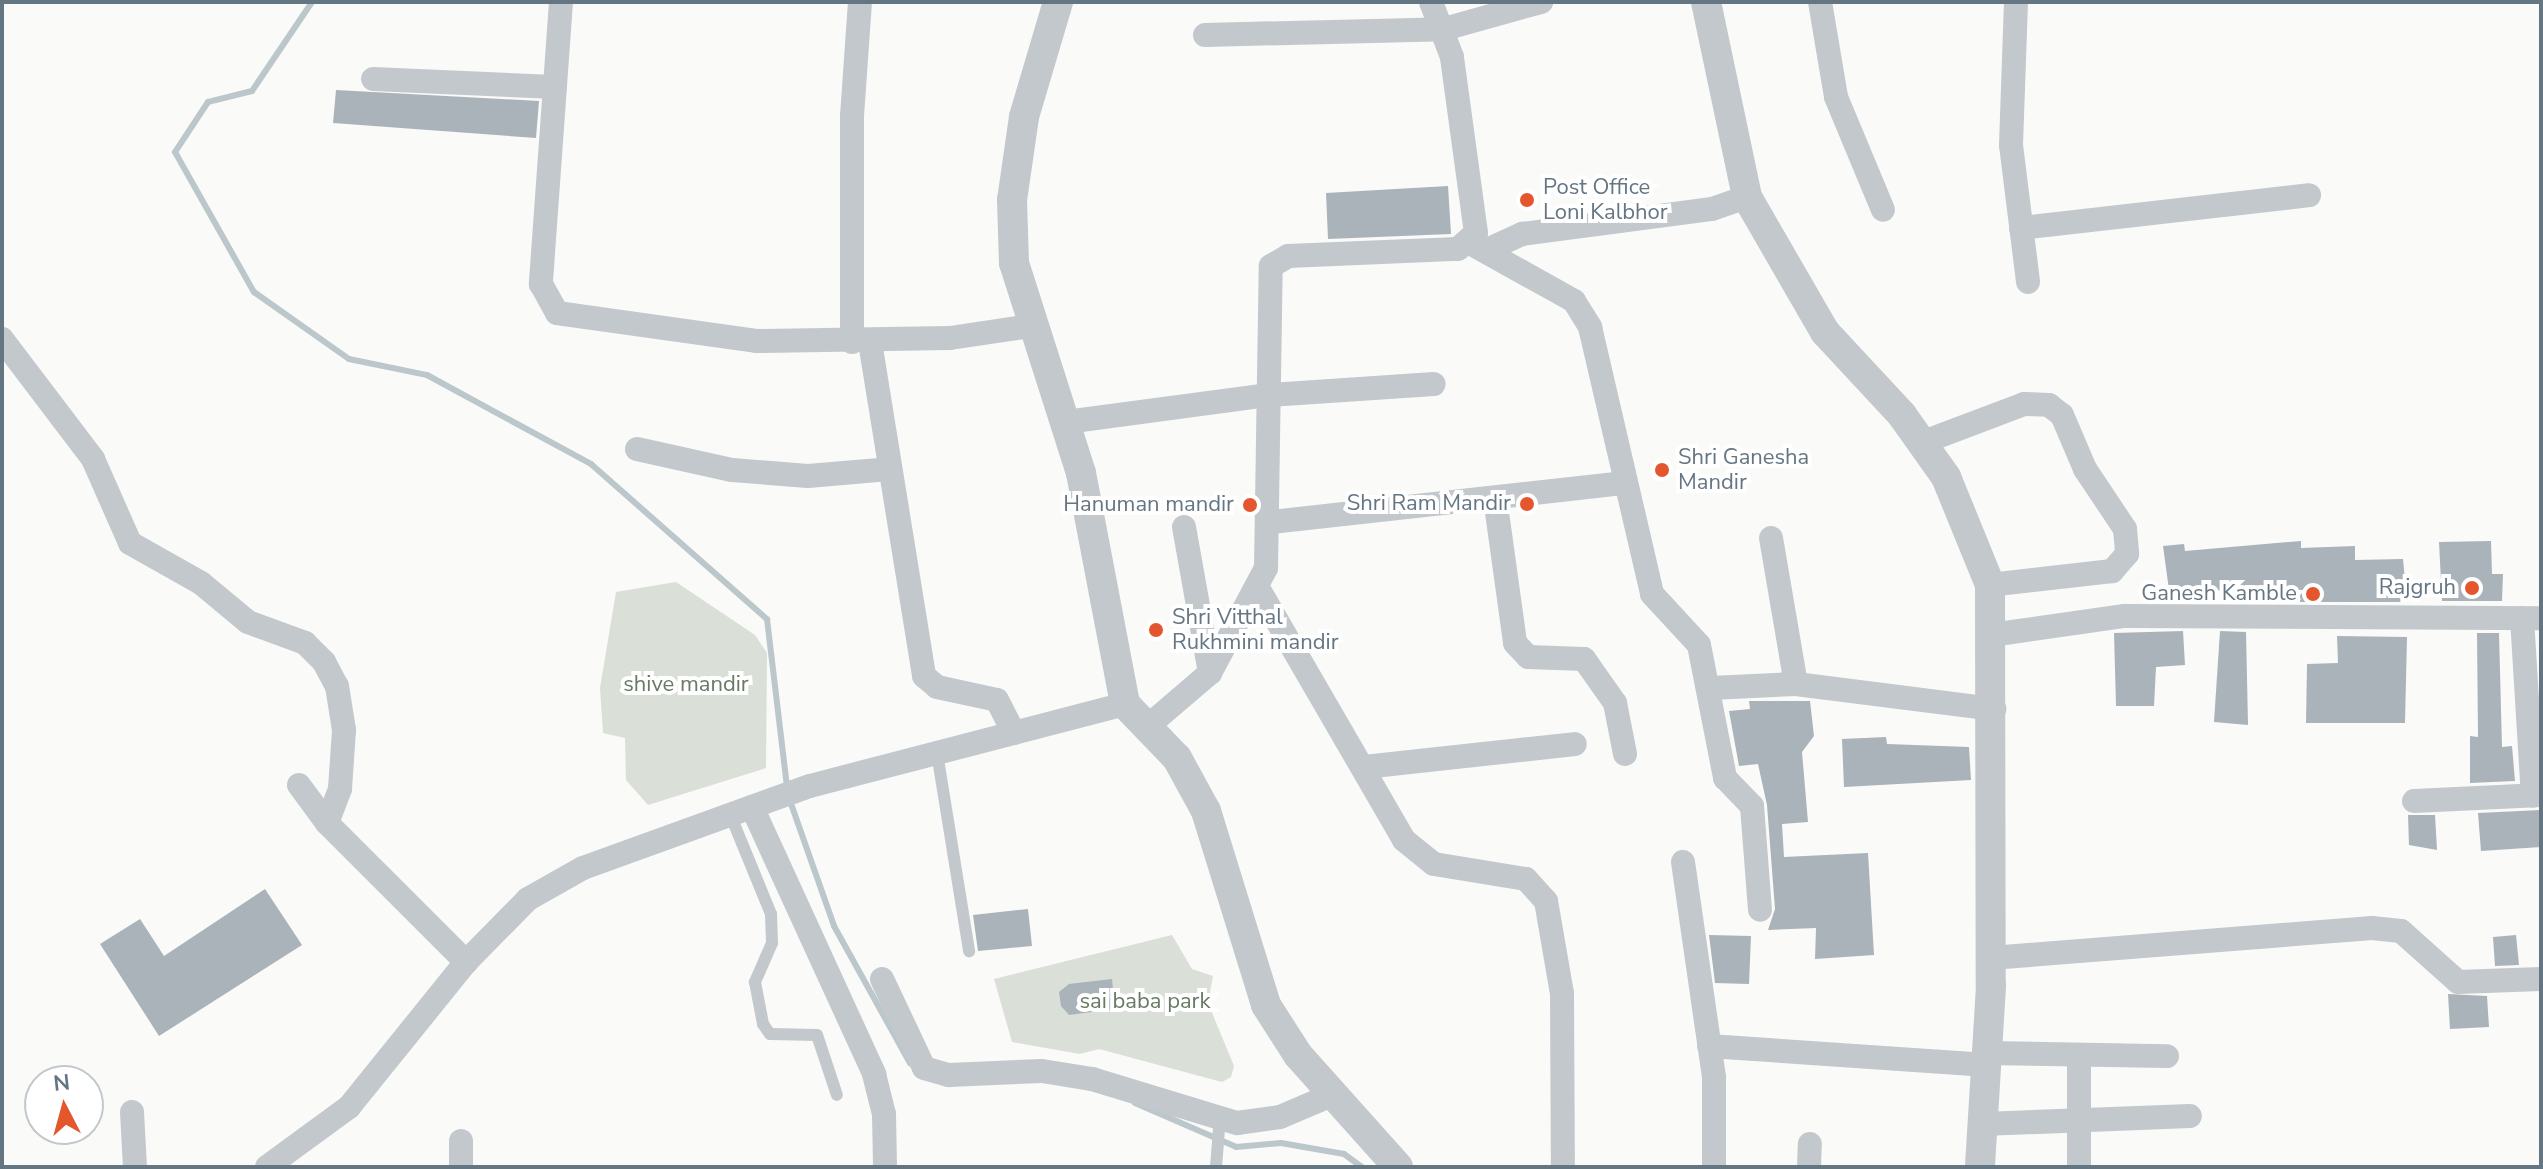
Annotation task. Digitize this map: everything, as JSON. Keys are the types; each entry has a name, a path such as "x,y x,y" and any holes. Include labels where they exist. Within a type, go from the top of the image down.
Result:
{"street":[{"path":"561,2 541,284 557,313 756,341 861,342 1030,326"},
{"path":"860,2 861,342 889,469 924,676 937,687 997,700 1014,733"},
{"path":"1058,2 1024,117 1012,200 1014,263 1030,326 1066,422 1125,704 1177,758 1206,811 1266,1005 1334,1094 1398,1167"},
{"path":"1431,2 1444,29 1478,247"},
{"path":"1205,35 1444,29 1541,2"},
{"path":"1706,2 1747,197 1825,332 1921,443 1946,477 1990,585 1994,709 1991,958 1980,1167"},
{"path":"1820,2 1836,97 1883,210"},
{"path":"2016,2 2011,145 2028,282"},
{"path":"373,79 555,87"},
{"path":"2021,228 2309,195"},
{"path":"1148,726 1210,673 1258,588 1271,522 1271,266 1288,256 1478,247 1522,234 1712,209 1747,197"},
{"path":"1478,247 1583,313 1652,594 1699,645 1711,688 1725,778 1756,821 1760,910"},
{"path":"2,339 93,459 130,543 248,622 305,643 324,662 337,686 344,730 340,789 327,823"},
{"path":"1066,422 1269,395 1434,384"},
{"path":"1921,443 2024,404 2049,405 2062,415 2085,469 2125,529 2127,554 2112,571 1990,585"},
{"path":"637,449 732,470 808,476 889,469"},
{"path":"1271,522 1625,483"},
{"path":"1495,498 1515,643 1528,657 1584,659 1620,716 1625,754"},
{"path":"1184,527 1210,673"},
{"path":"1771,538 1796,684"},
{"path":"1258,588 1419,855 1434,864 1512,873 1546,901 1562,994 1563,1167"},
{"path":"1991,635 2125,616 2531,618 2537,796 2414,801"},
{"path":"1711,688 1796,684 1994,709"},
{"path":"267,1167 349,1107 466,962 528,899 583,868 810,786 1125,704"},
{"path":"1364,767 1575,744"},
{"path":"299,785 327,823 466,962"},
{"path":"751,807 874,1074 885,1167"},
{"path":"1683,862 1709,1046 1714,1167"},
{"path":"1991,958 2372,928 2401,931 2458,982 2541,979"},
{"path":"882,979 924,1068 949,1075 1067,1075 1219,1122 1237,1123 1280,1117 1334,1094"},
{"path":"1709,1046 1987,1059 2167,1056"},
{"path":"2079,1056 2079,1167"},
{"path":"132,1112 135,1167"},
{"path":"1983,1124 2078,1123 2190,1116"},
{"path":"461,1141 461,1167"}],"lane":[{"path":"937,753 969,951"},
{"path":"751,807 771,914 772,943 755,982 763,1024 780,1036 817,1035 837,1095"},
{"path":"1216,1161 1219,1122"}],"green space":[{"name":"shive mandir","path":"676,582 755,635 767,653 766,768 648,805 626,780 625,738 603,733 600,688 616,592"},
{"name":"sai baba park","path":"1172,935 1192,969 1213,976 1208,1003 1234,1066 1231,1077 1222,1082 1099,1049 1080,1054 1012,1042 994,979"}],"building":[{"path":"336,90 539,101 536,138 333,123"},
{"path":"1448,186 1451,234 1328,239 1326,193"},
{"path":"2301,541 2301,548 2355,546 2355,560 2403,559 2407,602 2300,602 2300,591 2169,590 2163,546 2184,544 2185,551"},
{"path":"2491,541 2492,574 2503,574 2502,601 2442,601 2439,542"},
{"path":"2183,631 2185,665 2156,667 2154,706 2116,706 2114,633"},
{"path":"2220,631 2246,632 2248,725 2214,722"},
{"path":"2477,633 2499,633 2502,747 2512,746 2515,781 2470,783 2470,736 2478,737"},
{"path":"2337,636 2407,637 2405,723 2306,723 2307,664 2338,663"},
{"path":"1749,701 1810,701 1814,736 1802,752 1808,822 1782,824 1784,857 1868,853 1874,955 1815,959 1816,928 1768,930 1775,909 1767,805 1758,764 1739,766 1729,711 1750,709"},
{"path":"1886,737 1887,744 1969,747 1971,780 1844,787 1842,739"},
{"path":"2541,810 2541,847 2481,851 2478,813"},
{"path":"2408,815 2435,815 2437,850 2409,845"},
{"path":"265,889 302,945 159,1036 100,944 140,919 164,956"},
{"path":"1028,909 1032,946 978,951 973,915"},
{"path":"1709,935 1751,936 1749,984 1715,983"},
{"path":"2516,935 2519,965 2495,966 2493,937"},
{"path":"1112,979 1115,1009 1069,1015 1061,1006 1059,992 1069,984"},
{"path":"2448,994 2487,996 2489,1027 2450,1029"}],"waterway":[{"path":"312,2 252,91 208,102 175,152 254,292 349,359 427,375 591,464 767,619 787,787"},
{"path":"789,798 834,926 910,1063"},
{"path":"1135,1103 1236,1147 1281,1143 1344,1154 1362,1167"}],"place":[{"name":"Post Office Loni Kalbhor","path":"1527,200"},
{"name":"Shri Ganesha Mandir","path":"1662,470"},
{"name":"Shri Ram Mandir","path":"1527,504"},
{"name":"Hanuman mandir","path":"1250,505"},
{"name":"Rajgruh","path":"2472,588"},
{"name":"Ganesh Kamble","path":"2313,594"},
{"name":"Shri Vitthal Rukhmini mandir","path":"1156,630"}]}
